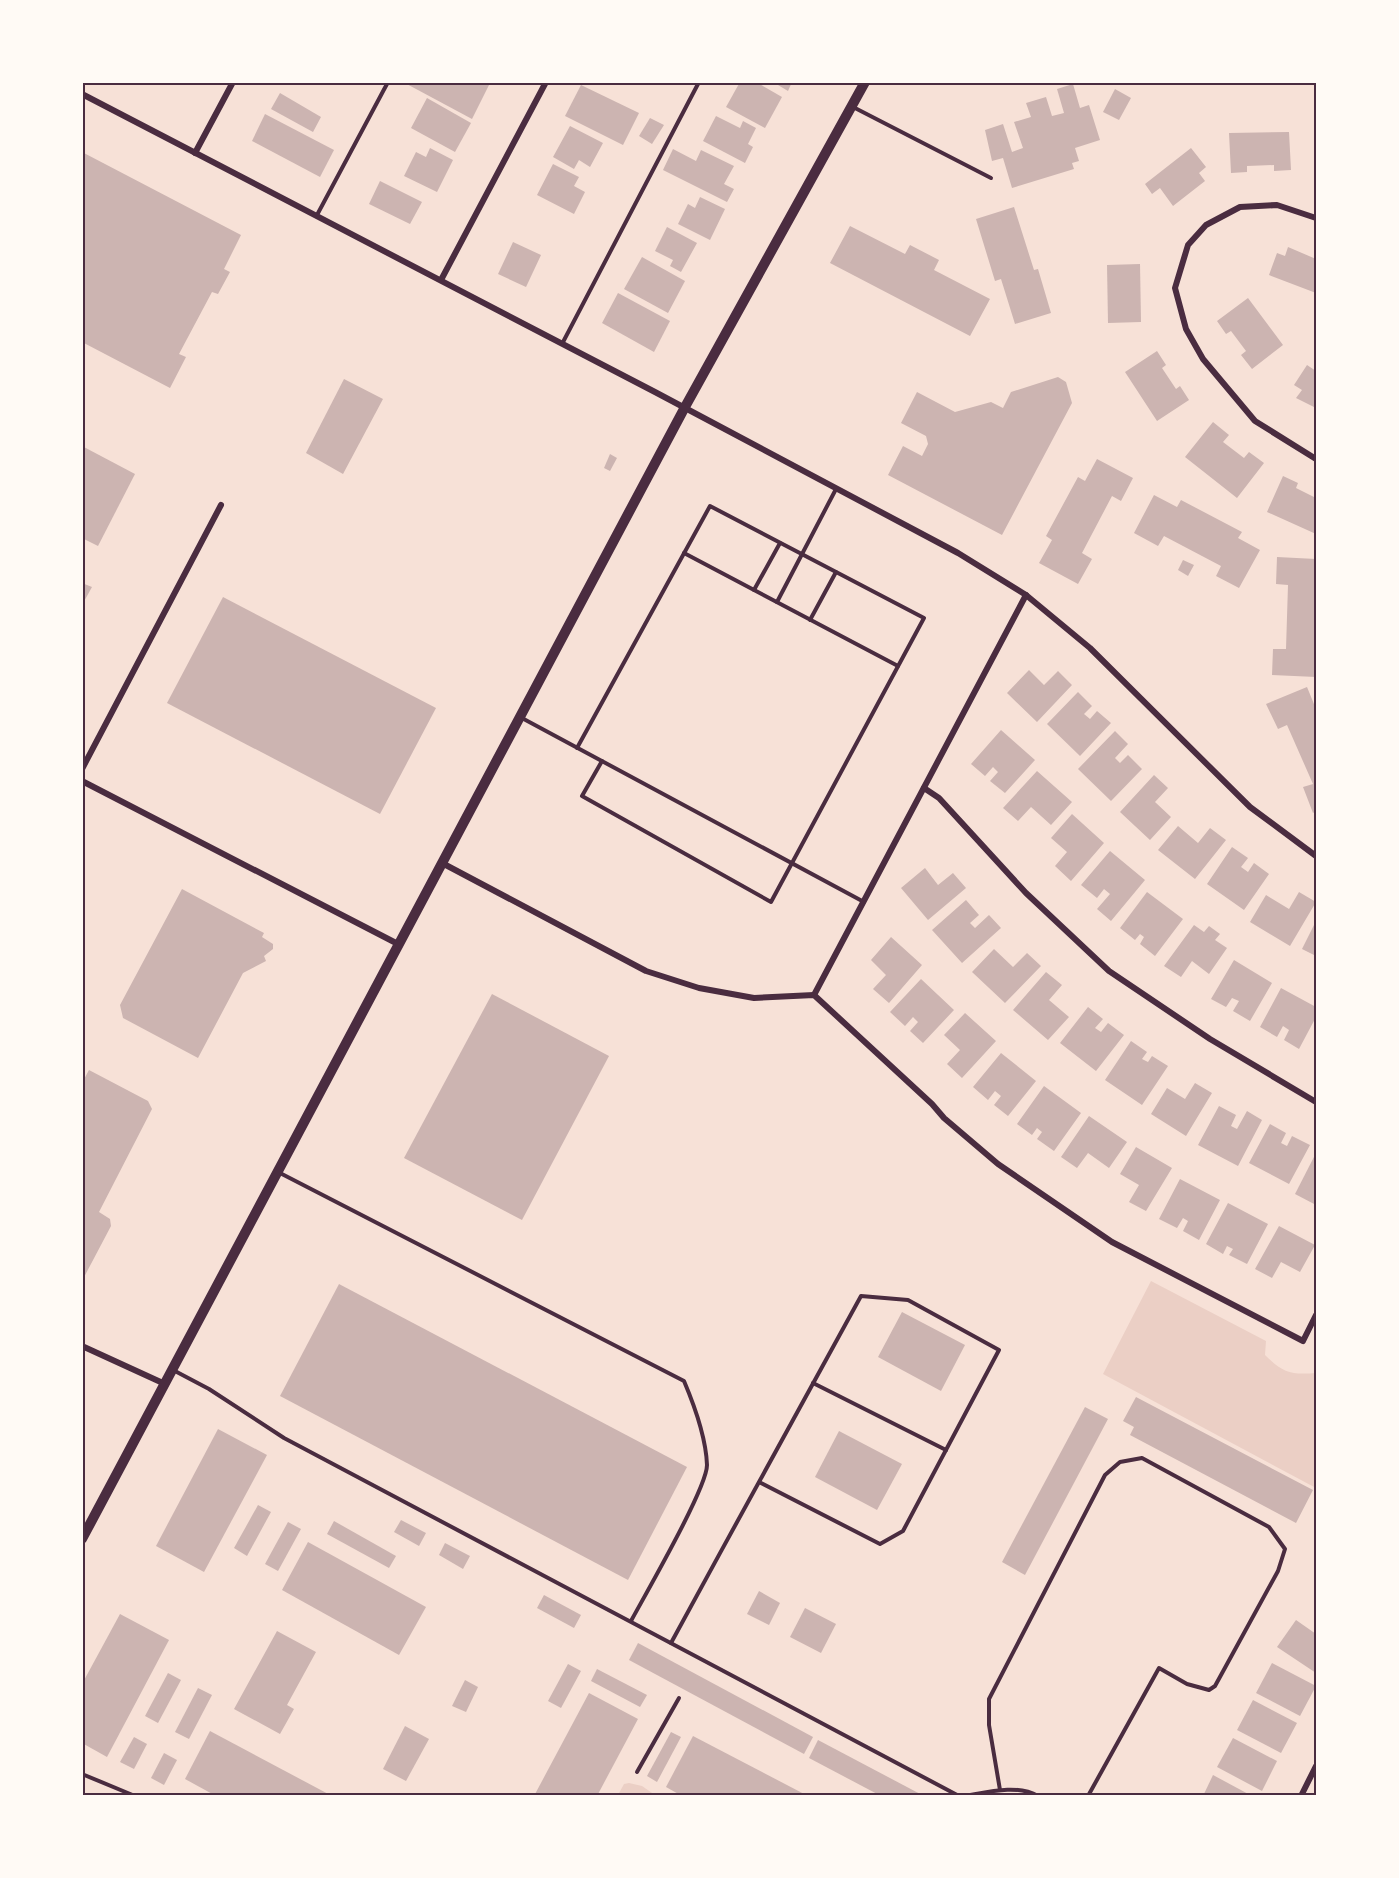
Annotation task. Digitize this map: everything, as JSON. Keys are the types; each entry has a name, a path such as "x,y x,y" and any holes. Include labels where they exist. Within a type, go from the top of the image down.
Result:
{"street":[{"path":"195,153 233,82"},
{"path":"441,280 546,82"},
{"path":"82,1539 685,407 866,82"},
{"path":"82,94 685,407 958,553 1026,595 1090,648 1250,807 1317,856"},
{"path":"1317,218 1276,206 1240,207 1206,225 1188,245 1175,288 1186,330 1203,359 1255,421 1317,459"},
{"path":"82,769 221,505"},
{"path":"814,995 1026,595"},
{"path":"82,781 398,944"},
{"path":"924,788 939,798 1026,893 1110,971 1210,1039 1317,1102"},
{"path":"442,863 646,971 699,988 753,998 814,995 932,1104 944,1118 998,1164 1112,1242 1303,1341 1317,1315"},
{"path":"82,1346 165,1384"},
{"path":"1301,1796 1317,1766"}],"lane":[{"path":"317,215 388,82"},
{"path":"562,344 699,82"},
{"path":"852,107 991,178"},
{"path":"777,602 837,488"},
{"path":"577,747 710,506 924,618 771,902 582,796 602,761"},
{"path":"754,590 780,543"},
{"path":"684,553 898,666"},
{"path":"810,620 836,572"},
{"path":"520,716 864,902"},
{"path":"278,1172 684,1382 697,1414 707,1467 690,1510 631,1621"},
{"path":"671,1643 813,1383 861,1296 908,1300 999,1350 903,1531 880,1544 759,1482"},
{"path":"172,1370 209,1389 284,1438 959,1796"},
{"path":"813,1383 946,1450"},
{"path":"1000,1790 989,1725 989,1699 1105,1475 1120,1462 1142,1458 1269,1527 1285,1549 1278,1571 1215,1686 1209,1690 1187,1684 1159,1668 1088,1796"},
{"path":"637,1772 679,1698"},
{"path":"82,1774 135,1796"},
{"path":"965,1796 1000,1790 1030,1791 1038,1796"}],"shaded area":[{"path":"1151,1281 1266,1341 1265,1355 1282,1369 1300,1374 1316,1373 1316,1488 1103,1374"},
{"path":"624,1784 642,1786 655,1795 618,1795"}],"building":[{"path":"403,82 484,82 489,85 472,119"},
{"path":"740,82 756,82 782,97 765,128 726,107"},
{"path":"773,82 792,82 788,91"},
{"path":"1073,84 1080,108 1089,105 1100,140 1075,148 1079,161 1072,163 1074,169 1012,188 1003,158 992,161 985,130 1003,124 1012,152 1023,148 1014,122 1031,117 1026,103 1046,97 1052,116 1064,113 1057,89"},
{"path":"581,85 639,113 623,145 565,116"},
{"path":"1115,89 1131,98 1119,120 1103,112"},
{"path":"280,93 321,117 313,132 271,109"},
{"path":"427,98 471,123 455,152 411,128"},
{"path":"265,114 334,150 320,177 252,141"},
{"path":"716,116 740,128 743,121 756,128 748,144 753,147 745,163 703,141"},
{"path":"650,118 664,125 652,144 639,136"},
{"path":"570,126 603,143 590,167 579,160 574,169 553,157"},
{"path":"1289,132 1291,170 1274,171 1274,165 1247,166 1247,172 1231,173 1229,133"},
{"path":"430,148 453,160 437,192 404,176 416,152 426,157"},
{"path":"1191,148 1206,167 1199,173 1205,181 1173,206 1160,188 1152,194 1145,184"},
{"path":"673,149 696,161 701,150 734,166 724,184 734,189 727,202 663,170"},
{"path":"82,152 241,235 224,269 230,272 218,294 212,292 179,354 186,357 170,388 82,342"},
{"path":"553,164 579,177 574,186 585,192 574,214 537,195"},
{"path":"380,181 422,202 410,224 369,204"},
{"path":"700,197 725,209 710,240 678,224 688,204 695,208"},
{"path":"1014,207 1034,270 1038,269 1051,313 1015,324 1001,279 995,281 976,219"},
{"path":"850,226 905,254 910,245 939,260 934,270 990,299 970,336 830,263"},
{"path":"667,227 697,243 681,272 670,266 673,260 655,251"},
{"path":"513,242 541,255 526,287 498,274"},
{"path":"1288,247 1316,259 1316,293 1269,275 1277,253 1285,256"},
{"path":"642,257 685,281 668,313 624,289"},
{"path":"1140,264 1141,322 1108,323 1107,265"},
{"path":"618,293 670,321 654,352 602,323"},
{"path":"1248,298 1283,345 1252,369 1241,355 1246,351 1231,331 1226,334 1217,321"},
{"path":"1157,351 1166,365 1162,368 1176,389 1180,386 1189,400 1157,421 1125,372"},
{"path":"1307,365 1316,371 1316,408 1296,398 1302,390 1294,385"},
{"path":"1058,377 1066,382 1072,403 1002,535 888,475 903,446 922,456 928,444 926,436 901,423 917,392 955,412 991,402 1003,408 1011,392"},
{"path":"344,379 383,399 343,474 306,453"},
{"path":"1213,422 1229,435 1223,442 1244,458 1249,452 1264,463 1237,498 1185,457"},
{"path":"82,446 135,474 98,546 82,538"},
{"path":"610,454 617,458 610,471 604,468"},
{"path":"1097,459 1133,478 1121,501 1112,496 1082,553 1092,559 1078,584 1039,563 1052,540 1046,536 1078,477 1085,481"},
{"path":"1283,476 1298,483 1296,488 1316,498 1316,534 1267,512"},
{"path":"1154,495 1177,507 1181,500 1242,532 1238,538 1260,550 1239,588 1216,576 1221,566 1164,536 1158,546 1134,533"},
{"path":"1277,557 1316,559 1316,677 1272,675 1273,649 1286,649 1288,585 1276,584"},
{"path":"1183,560 1194,565 1188,576 1178,570"},
{"path":"82,583 92,587 82,605"},
{"path":"223,597 436,708 380,814 167,703"},
{"path":"1029,670 1044,685 1058,671 1072,685 1037,722 1007,693"},
{"path":"1307,687 1316,709 1316,811 1313,813 1303,787 1313,784 1287,725 1278,729 1266,704"},
{"path":"1078,692 1092,706 1084,714 1090,719 1097,711 1111,723 1080,756 1047,724"},
{"path":"1001,730 1035,760 1005,793 990,781 998,772 993,767 985,776 971,764"},
{"path":"1115,731 1128,744 1115,758 1120,763 1128,755 1142,769 1111,801 1078,769"},
{"path":"1037,771 1072,802 1051,825 1031,807 1018,821 1003,808"},
{"path":"1154,775 1168,788 1155,802 1171,817 1150,840 1120,812"},
{"path":"1072,814 1104,843 1071,881 1055,866 1067,852 1051,838"},
{"path":"1178,826 1198,843 1210,828 1226,840 1195,879 1158,850"},
{"path":"1232,847 1248,858 1241,867 1248,872 1254,863 1269,874 1244,910 1207,884"},
{"path":"1110,851 1145,880 1111,921 1097,909 1110,894 1104,889 1097,898 1081,885"},
{"path":"925,868 938,885 953,873 966,888 928,920 901,888"},
{"path":"182,889 264,933 262,937 273,944 273,949 264,956 266,961 243,973 198,1058 123,1018 120,1005"},
{"path":"1147,892 1183,919 1155,956 1140,944 1144,937 1140,934 1135,940 1120,928"},
{"path":"1299,892 1316,902 1290,946 1250,922 1266,895 1289,909"},
{"path":"966,900 979,915 970,923 975,928 989,915 1001,928 962,963 932,930"},
{"path":"1316,921 1316,956 1302,949"},
{"path":"1194,925 1204,932 1209,926 1220,934 1215,940 1227,948 1209,974 1192,961 1181,977 1164,966"},
{"path":"891,937 922,965 889,1003 873,989 886,975 871,960"},
{"path":"994,949 1013,967 1027,953 1041,966 1005,1003 972,972"},
{"path":"1234,960 1272,983 1250,1021 1233,1011 1239,1001 1232,998 1226,1007 1211,999"},
{"path":"1046,972 1062,985 1049,1000 1069,1017 1048,1040 1013,1010"},
{"path":"921,979 954,1010 923,1043 910,1031 918,1022 913,1017 905,1026 890,1012"},
{"path":"1281,988 1316,1007 1316,1017 1299,1049 1284,1040 1289,1030 1283,1026 1277,1037 1260,1027"},
{"path":"492,994 609,1056 522,1220 404,1158"},
{"path":"1088,1007 1103,1019 1095,1028 1101,1032 1108,1023 1124,1035 1096,1071 1060,1043"},
{"path":"965,1013 996,1041 962,1078 947,1064 960,1050 944,1035"},
{"path":"1131,1041 1147,1052 1142,1059 1148,1062 1152,1056 1168,1066 1142,1105 1105,1080"},
{"path":"1001,1053 1036,1081 1008,1116 994,1105 1001,1096 995,1091 988,1100 973,1087"},
{"path":"89,1070 148,1101 152,1109 99,1212 110,1219 111,1226 82,1281 82,1083"},
{"path":"1195,1083 1212,1093 1186,1136 1151,1114 1167,1088 1185,1099"},
{"path":"1044,1086 1081,1113 1054,1151 1037,1139 1042,1132 1037,1128 1032,1135 1017,1124"},
{"path":"1219,1106 1236,1115 1231,1126 1237,1129 1247,1111 1262,1120 1238,1166 1198,1145"},
{"path":"1089,1116 1127,1142 1109,1168 1088,1153 1077,1168 1061,1157"},
{"path":"1270,1124 1286,1133 1281,1143 1287,1146 1292,1136 1310,1145 1289,1184 1249,1163"},
{"path":"1136,1147 1172,1168 1146,1211 1129,1202 1139,1185 1120,1174"},
{"path":"1316,1153 1316,1205 1295,1194"},
{"path":"1180,1179 1220,1200 1199,1240 1183,1231 1188,1221 1183,1218 1177,1228 1159,1219"},
{"path":"1228,1203 1268,1224 1247,1264 1229,1255 1233,1249 1227,1246 1223,1254 1206,1244"},
{"path":"1279,1226 1315,1245 1300,1272 1281,1262 1272,1278 1255,1269"},
{"path":"339,1284 687,1467 628,1580 280,1396"},
{"path":"902,1312 965,1345 941,1391 878,1357"},
{"path":"1136,1397 1313,1490 1296,1523 1130,1435 1134,1427 1123,1421"},
{"path":"1085,1407 1108,1419 1025,1575 1002,1562"},
{"path":"218,1429 267,1455 204,1572 156,1546"},
{"path":"839,1431 902,1464 877,1510 815,1477"},
{"path":"258,1505 271,1512 247,1556 234,1548"},
{"path":"401,1520 426,1533 419,1546 394,1532"},
{"path":"334,1521 396,1556 389,1568 327,1534"},
{"path":"288,1522 301,1529 278,1571 265,1564"},
{"path":"308,1542 426,1607 399,1655 282,1590"},
{"path":"445,1543 470,1556 463,1569 439,1555"},
{"path":"759,1591 780,1603 769,1625 747,1614"},
{"path":"544,1595 581,1615 574,1628 537,1608"},
{"path":"805,1608 836,1624 821,1653 790,1637"},
{"path":"120,1614 169,1640 107,1757 82,1743 82,1684"},
{"path":"1296,1620 1316,1634 1316,1673 1277,1647"},
{"path":"277,1631 316,1652 287,1705 294,1709 280,1734 234,1709"},
{"path":"638,1643 813,1737 804,1754 629,1660"},
{"path":"1272,1663 1316,1686 1300,1716 1256,1693"},
{"path":"568,1664 581,1671 561,1708 548,1701"},
{"path":"597,1669 647,1695 640,1707 591,1681"},
{"path":"168,1673 181,1680 158,1723 145,1716"},
{"path":"465,1680 478,1687 466,1712 452,1706"},
{"path":"198,1688 212,1695 189,1739 175,1732"},
{"path":"589,1693 638,1719 597,1796 534,1796"},
{"path":"1253,1700 1297,1723 1281,1753 1237,1730"},
{"path":"405,1726 429,1739 406,1781 383,1769"},
{"path":"210,1731 332,1796 216,1796 185,1779"},
{"path":"671,1732 681,1737 657,1782 647,1776"},
{"path":"693,1736 808,1796 682,1796 666,1787"},
{"path":"134,1737 147,1744 134,1769 120,1762"},
{"path":"1233,1738 1277,1761 1262,1791 1217,1767"},
{"path":"818,1740 924,1796 881,1796 809,1758"},
{"path":"164,1753 177,1760 164,1785 151,1778"},
{"path":"1213,1775 1252,1796 1203,1796"}]}
